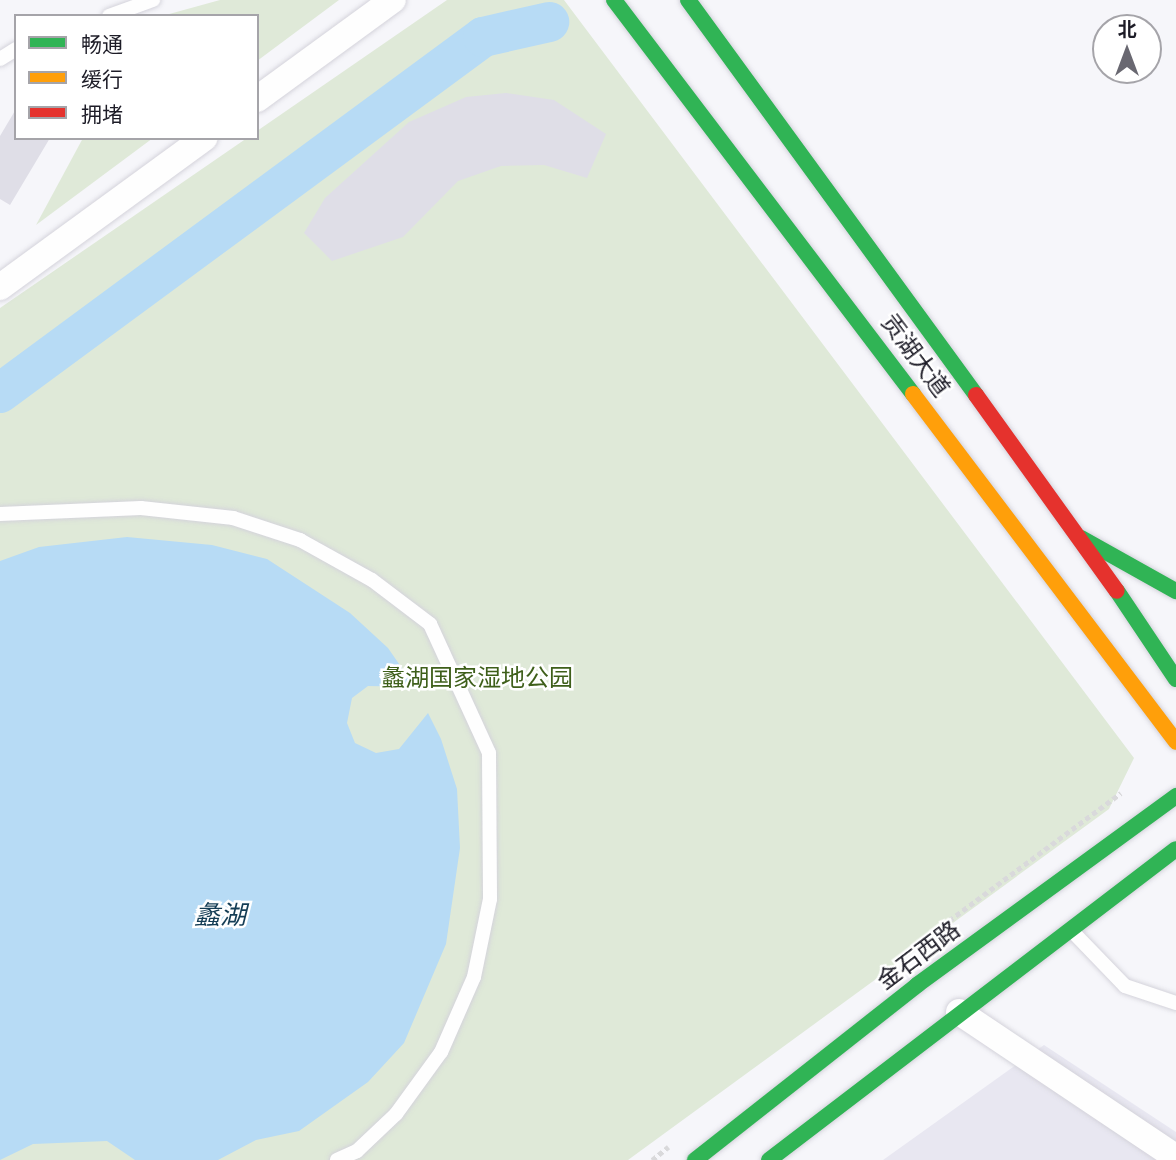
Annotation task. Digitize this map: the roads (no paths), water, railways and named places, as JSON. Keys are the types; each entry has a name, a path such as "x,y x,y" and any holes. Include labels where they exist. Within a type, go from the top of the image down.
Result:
{"main road":[{"name":"贡湖大道","path":"614,0 1176,742"},
{"name":"贡湖大道","path":"688,0 1082,538 1176,678"},
{"path":"1082,538 1176,592"},
{"name":"金石西路","path":"695,1160 917,985 1176,796"},
{"path":"769,1160 959,1012 1176,849"}],"street":[{"path":"259,98 393,0"},
{"path":"0,286 201,140"},
{"path":"959,1012 1176,1157"}],"lane":[{"path":"114,14 153,0"},
{"path":"3,513 141,508 233,518 300,540 372,580 430,624 488,753 490,899 474,976 441,1052 396,1114 357,1152 337,1160"},
{"path":"1070,929 1125,986 1176,1003"}],"water":[{"name":"蠡湖","path":"127,537 212,545 267,559 350,613 388,648 415,687 368,686 352,698 347,723 355,743 376,753 399,749 428,713 441,739 457,789 460,848 446,944 404,1043 368,1082 299,1131 256,1140 218,1160 135,1160 107,1141 33,1144 0,1160 0,561 39,547"}],"waterway":[{"path":"0,393 483,37 549,22"}],"park label":[{"name":"蠡湖国家湿地公园","path":"477,679"}]}
